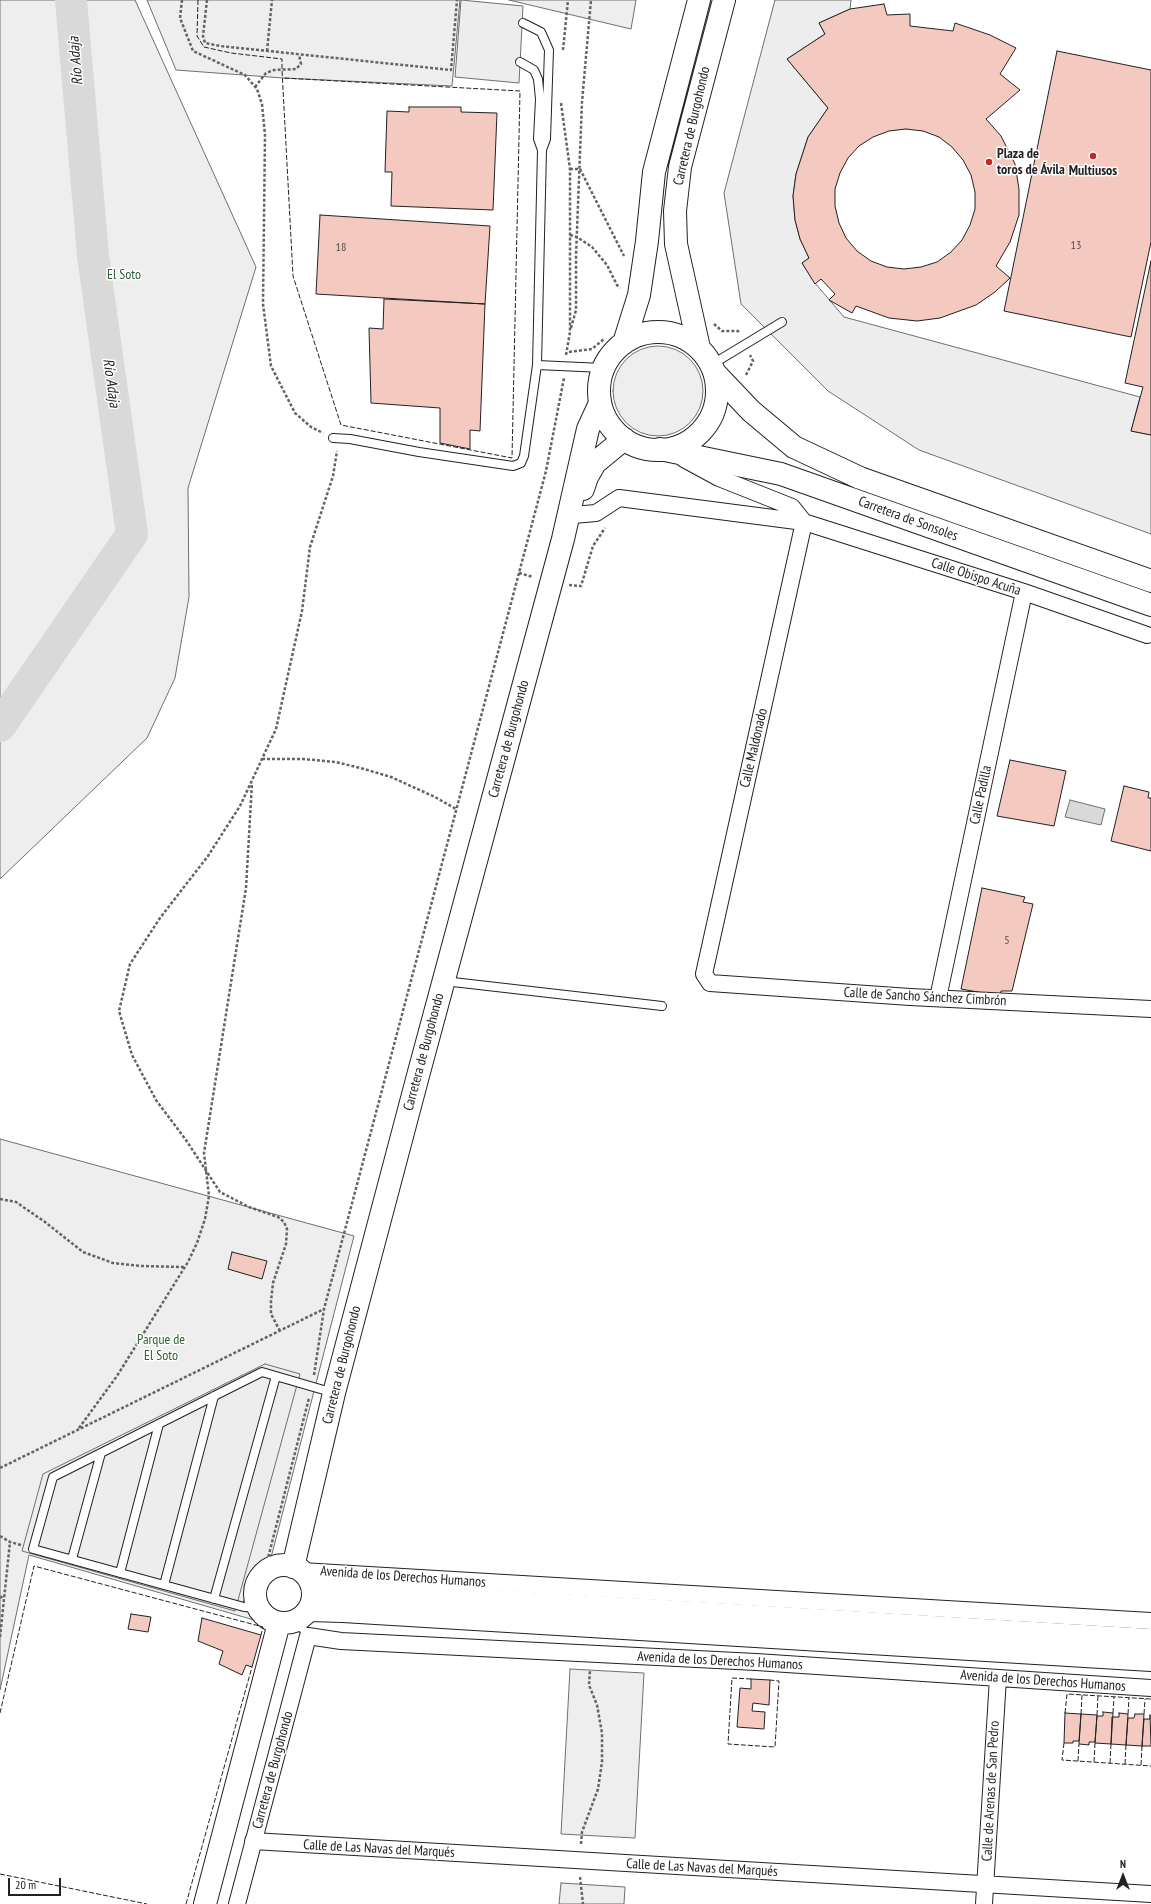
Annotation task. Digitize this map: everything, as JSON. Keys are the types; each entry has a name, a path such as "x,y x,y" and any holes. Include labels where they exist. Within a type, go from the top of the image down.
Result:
{"main road":[{"name":"Carretera de Burgohondo","path":"624,343 639,295 647,241 654,172 699,0"},
{"name":"Carretera de Burgohondo","path":"708,362 676,244 675,211 680,167 724,0"},
{"path":"662,332 682,337 708,362 717,392 716,399 713,411 704,428 689,441 665,451 642,447 624,439 613,429 605,417 600,403 599,385 603,368 612,354 624,343 642,334 662,332"},
{"name":"Carretera de Sonsoles","path":"708,362 751,411 794,447 860,478 1151,581"},
{"name":"Carretera de Burgohondo","path":"297,1569 334,1393 443,981 563,539 588,429 600,403"},
{"name":"Carretera de Burgohondo","path":"563,539 587,477 595,463 624,439"},
{"name":"Carretera de Sonsoles","path":"665,451 781,474 1151,605"},
{"path":"205,1904 246,1748 301,1616 307,1576 297,1569 284,1565 274,1567 266,1572 260,1578 256,1587 251,1608 270,1620 301,1616"},
{"name":"Avenida de los Derechos Humanos","path":"301,1616 358,1612 1151,1660"},
{"name":"Avenida de los Derechos Humanos","path":"301,1616 1151,1640"}],"street":[{"name":"Calle Obispo Acuña","path":"665,451 719,478 792,508 804,522"},
{"name":"Calle Obispo Acuña","path":"573,515 596,513 619,498 804,522 1024,592 1147,636"},
{"name":"Calle Maldonado","path":"704,974 804,522"},
{"name":"Calle Padilla","path":"938,998 1024,592"},
{"name":"Calle de Sancho Sánchez Cimbrón","path":"704,974 710,983 938,998 1151,1009"},
{"name":"Avenida de los Derechos Humanos","path":"297,1569 1151,1622"},
{"name":"Avenida de los Derechos Humanos","path":"301,1616 342,1641 756,1662 1151,1688"},
{"name":"Carretera de Burgohondo","path":"237,1904 253,1841 301,1616"},
{"name":"Calle de Arenas de San Pedro","path":"984,1904 998,1678"},
{"name":"Calle de Las Navas del Marqués","path":"253,1841 1151,1894"}],"lane":[{"path":"333,438 350,438 419,452 513,466 521,463 524,456 537,365 542,150 546,139 549,50 541,32 523,23"},
{"path":"520,62 534,70 538,79 540,99 538,140 542,150"},
{"path":"708,362 745,344 782,322"},
{"path":"537,365 603,368"},
{"path":"443,981 662,1006"},
{"path":"251,1608 33,1549 53,1477 262,1372 334,1393"},
{"path":"214,1599 276,1376"},
{"path":"164,1585 214,1396"},
{"path":"120,1573 159,1424"},
{"path":"72,1559 101,1453"}],"path":[{"path":"182,0 180,18 194,51 245,75 255,87 262,104 265,135 263,304 271,366 295,413 311,427 333,438 337,451 333,476 310,547 302,611 276,729 240,806 208,856 160,918 130,964 119,1011 132,1054 156,1100 186,1140 220,1192 249,1207 278,1217 284,1222 287,1230 286,1244 273,1283 271,1301 271,1314 280,1331"},
{"path":"207,0 203,36 205,43 299,55 451,70 457,0"},
{"path":"267,51 272,0"},
{"path":"563,51 568,0"},
{"path":"251,1608 255,1572 267,1562 312,1386 324,1309 546,471 564,384 570,332 576,310 582,102 591,0"},
{"path":"255,87 266,73 274,70 296,69 300,64 299,55"},
{"path":"560,95 570,169 570,332"},
{"path":"570,169 580,169"},
{"path":"580,169 625,258"},
{"path":"570,235 577,237 592,247 608,265 617,285 621,289"},
{"path":"710,322 722,330 738,330 753,361 745,374 748,380"},
{"path":"518,573 551,583 581,586 593,546 607,524"},
{"path":"262,759 303,759 329,762 357,768 391,777 456,810"},
{"path":"79,1428 117,1376 184,1267 198,1243 205,1220 209,1196 204,1153 232,985 246,888 252,780"},
{"path":"0,1199 16,1202 45,1222 83,1252 113,1263 141,1266 184,1267"},
{"path":"0,1468 324,1309"},
{"path":"0,1536 10,1542 33,1549"},
{"path":"0,1637 10,1542"},
{"path":"0,1598 5,1594"},
{"path":"583,1904 579,1860 582,1832 598,1789 602,1762 602,1733 597,1705 589,1685 590,1667 593,1654"}],"green space":[{"name":"El Soto","path":"0,0 135,0 256,267 188,488 189,597 175,678 147,738 0,879"},
{"path":"147,0 460,0 452,86 283,78 176,70"},
{"path":"509,0 636,0 631,29"},
{"path":"658,346 667,347 683,354 695,366 702,382 702,400 695,416 683,428 667,435 658,436 649,435 633,428 621,416 614,400 613,391 614,382 621,366 633,354 649,347"},
{"name":"Parque de El Soto","path":"0,1139 354,1236 272,1554 263,1561 254,1573 243,1603 253,1612 254,1620 29,1555 0,1690"},
{"path":"570,1669 644,1673 635,1838 561,1834"},
{"path":"561,1883 625,1887 624,1904 559,1904"}],"shaded area":[{"path":"461,0 523,6 519,83 455,77"},
{"path":"775,0 851,0 850,9 819,23 825,34 787,59 828,108 808,137 796,174 793,196 795,220 800,239 809,258 802,263 815,283 844,317 1140,397 1131,431 1151,435 1151,534 919,450 828,391 741,304 724,193"},
{"path":"1070,800 1105,809 1101,825 1065,817"},
{"path":"265,1364 300,1374 235,1611 22,1551 43,1474"}],"building":[{"name":"Plaza de toros de Ávila","path":"884,4 887,15 910,14 910,26 953,31 955,23 990,35 1016,48 1000,74 1020,90 986,119 1001,136 1015,164 1019,189 1019,215 1010,242 996,266 1010,278 995,292 976,305 940,318 917,321 889,318 856,306 852,313 829,300 835,294 821,279 815,284 802,263 809,258 800,239 795,220 793,196 796,174 808,137 828,108 787,59 825,34 819,23 850,9","holes":["906,129 923,131 939,137 952,147 963,160 971,175 975,192 975,209 970,225 962,240 951,252 937,262 921,267 904,269 887,267 871,261 857,251 846,238 839,223 835,206 835,189 840,173 848,158 859,146 873,137 889,131"]},
{"name":"Multiusos","path":"1057,51 1151,70 1151,242 1131,337 1004,311"},
{"path":"409,107 461,107 461,112 497,113 493,210 391,206 392,172 385,172 387,111 409,112"},
{"path":"320,215 490,226 485,304 316,294"},
{"path":"1151,261 1151,435 1131,431 1143,387 1125,383"},
{"path":"384,299 485,304 480,431 470,430 470,449 440,443 440,408 371,403 369,328 383,329"},
{"path":"1010,760 1066,771 1054,826 997,816"},
{"path":"1124,786 1149,792 1148,798 1151,798 1151,851 1111,841"},
{"path":"982,888 1025,897 1023,902 1033,904 1012,991 1001,991 1000,996 961,989"},
{"path":"232,1252 267,1261 262,1279 228,1269"},
{"path":"131,1614 151,1617 148,1632 128,1629"},
{"path":"202,1618 261,1635 252,1667 246,1665 242,1675 219,1664 223,1651 198,1641"},
{"path":"751,1679 770,1680 769,1705 753,1703 752,1711 765,1712 764,1729 737,1727 740,1688 751,1689"},
{"path":"1103,1712 1113,1713 1111,1744 1095,1743 1097,1716 1103,1716"},
{"path":"1065,1713 1081,1714 1079,1741 1064,1743"},
{"path":"1119,1713 1128,1714 1126,1745 1111,1744 1112,1717 1119,1717"},
{"path":"1081,1714 1097,1715 1095,1742 1089,1742 1089,1745 1079,1744"},
{"path":"1135,1714 1144,1714 1142,1746 1126,1745 1128,1718 1134,1718"},
{"path":"1150,1715 1151,1746 1142,1746 1144,1719 1150,1719"}],"waterway":[{"name":"Río Adaja","path":"0,726 132,534 93,256 71,0"}],"fence":[{"path":"198,0 197,36 204,47 231,53 282,59 293,276 341,425 512,458 520,91 283,78"},
{"path":"0,1713 34,1566 263,1627 261,1635"},
{"path":"186,1904 252,1667"},
{"path":"751,1679 732,1678 728,1744 775,1747 779,1681 770,1680"},
{"path":"1065,1713 1067,1694 1151,1699"},
{"path":"1081,1714 1082,1695"},
{"path":"1097,1715 1098,1696"},
{"path":"1113,1713 1114,1697"},
{"path":"1128,1714 1129,1698"},
{"path":"1144,1714 1145,1699"},
{"path":"1064,1743 1062,1760 1151,1766"},
{"path":"1094,1762 1095,1743"},
{"path":"1078,1761 1079,1744"},
{"path":"1110,1763 1111,1744"},
{"path":"1125,1764 1126,1745"},
{"path":"1141,1765 1142,1746"},
{"path":"0,1874 147,1904"}],"place":[{"name":"Multiusos","path":"1093,156"},
{"name":"Plaza de toros de Ávila","path":"989,162"}]}
